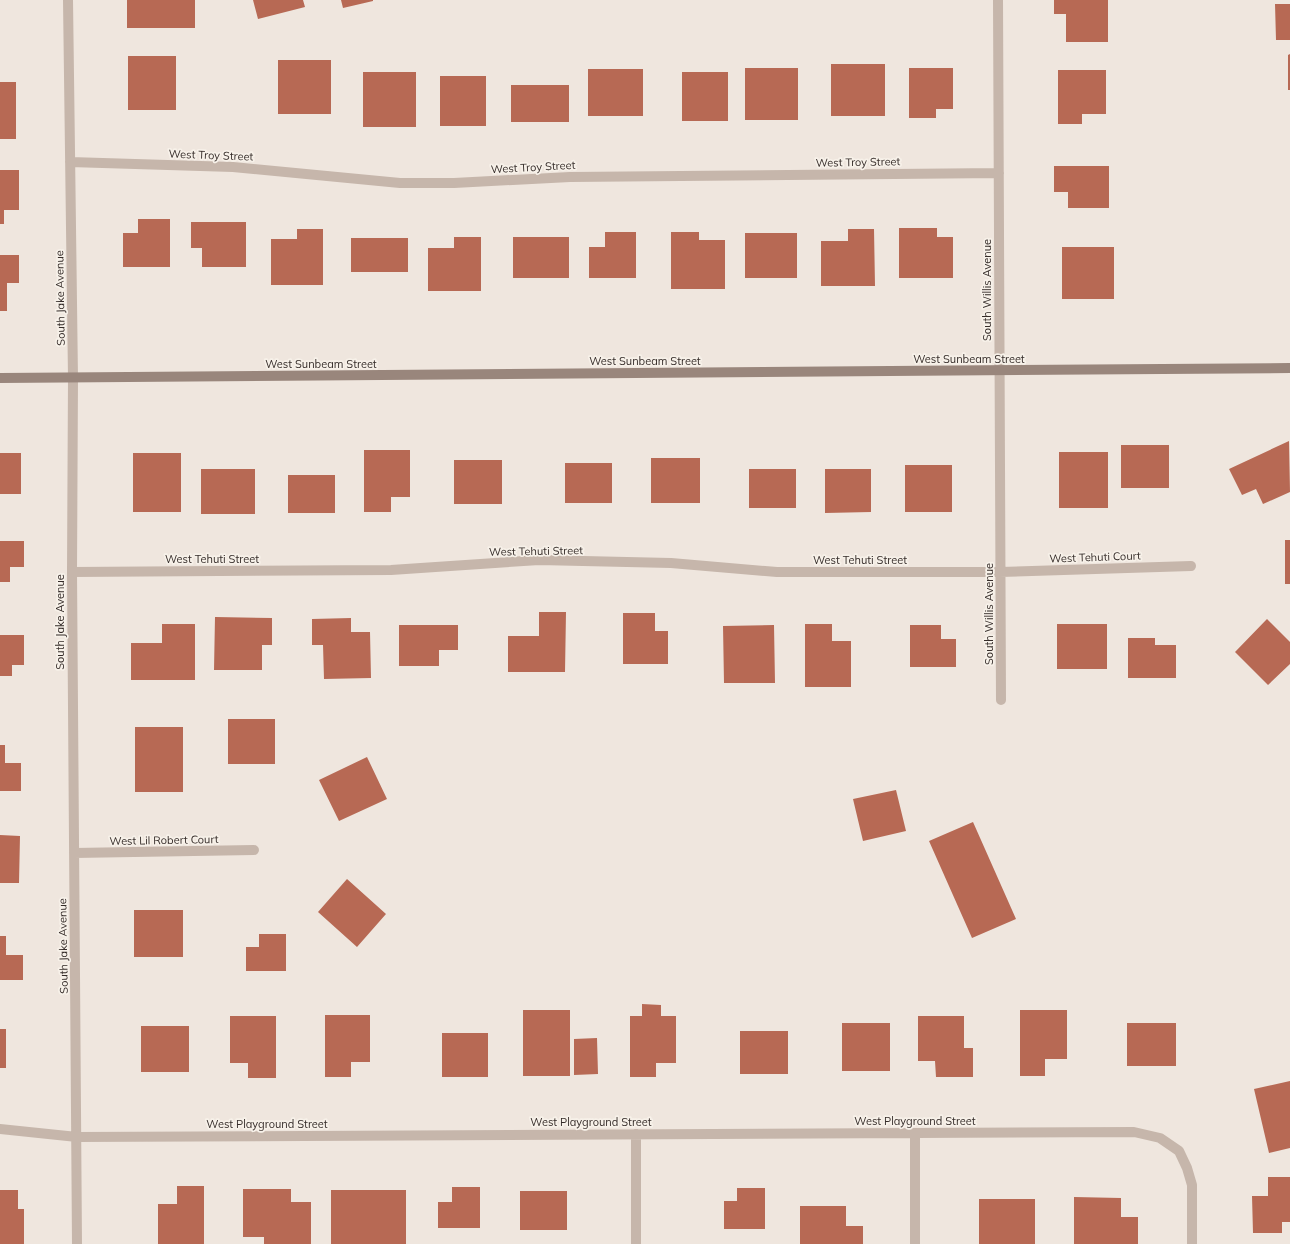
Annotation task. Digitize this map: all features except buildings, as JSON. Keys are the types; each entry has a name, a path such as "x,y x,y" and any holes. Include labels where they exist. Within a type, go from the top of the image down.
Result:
{"street":[{"name":"South Jake Avenue","path":"68,0 73,378 72,572 77,1244"},
{"name":"South Willis Avenue","path":"998,0 1001,700"},
{"name":"West Troy Street","path":"70,162 233,167 400,183 454,183 570,177 999,173"},
{"name":"West Sunbeam Street","path":"0,378 1290,368"},
{"name":"West Tehuti Street","path":"72,572 391,570 539,560 671,563 777,572 1000,572"},
{"name":"West Tehuti Court","path":"1000,572 1191,566"},
{"name":"West Lil Robert Court","path":"74,854 254,850"},
{"name":"West Playground Street","path":"0,1130 77,1137 1134,1132 1160,1138 1178,1151 1187,1168 1192,1185 1192,1244"},
{"path":"915,1133 915,1244"},
{"path":"636,1134 636,1244"}]}
